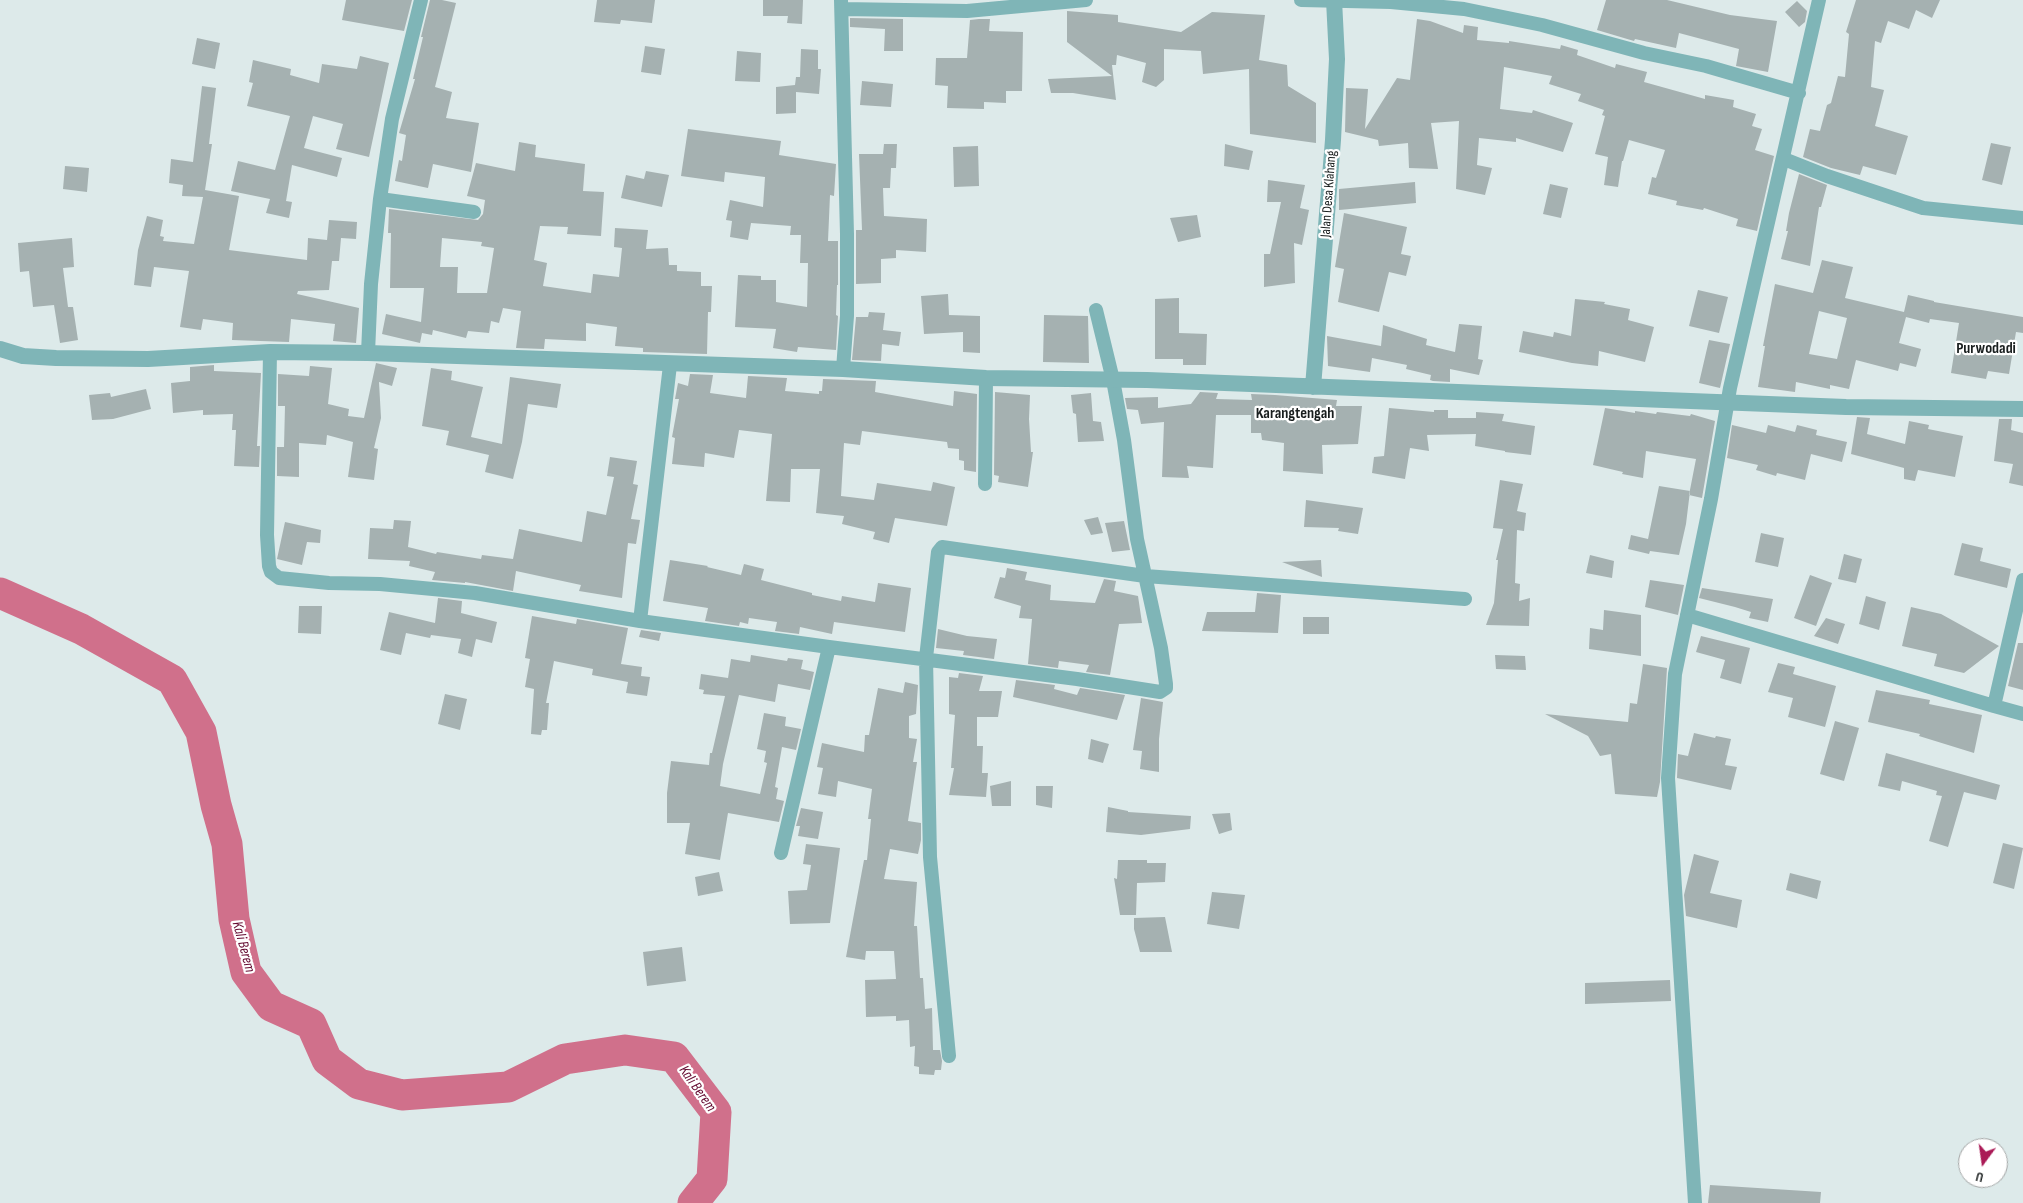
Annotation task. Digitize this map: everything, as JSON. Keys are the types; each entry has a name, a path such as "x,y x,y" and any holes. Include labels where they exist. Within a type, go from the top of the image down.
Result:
{"street":[{"path":"368,353 371,284 380,199 392,120 421,0"},
{"path":"843,369 848,316 842,5 967,11 1086,0"},
{"path":"1301,0 1392,2 1464,9 1542,25 1626,48 1706,66 1799,93"},
{"name":"Jalan Desa Klahang","path":"1313,387 1333,140 1336,59 1334,0"},
{"path":"1695,1203 1668,778 1675,674 1728,402 1819,0"},
{"path":"1784,159 1827,176 1923,208 2023,218"},
{"path":"380,199 474,212"},
{"path":"270,352 267,535 269,566 274,575 291,580 380,584 475,593 640,621 1164,691 1166,684 1161,648 1137,539 1124,440 1113,380 1096,310"},
{"path":"0,349 23,356 56,358 148,359 270,352 368,353 843,369 986,378 1147,380 1846,407 2023,409"},
{"path":"640,621 670,364"},
{"path":"985,484 986,378"},
{"path":"949,1056 930,857 926,658 938,552 942,547 1145,576 1466,599"},
{"path":"1994,706 2023,580"},
{"path":"1687,615 2023,714"},
{"path":"781,853 829,647"}],"building":[{"path":"346,0 412,0 404,31 342,20"},
{"path":"430,0 456,3 435,87 452,92 446,118 479,123 471,172 433,164 428,188 395,181 399,160 402,161 406,135 399,133 415,79 413,79"},
{"path":"597,0 655,0 652,23 621,20 620,24 594,22"},
{"path":"763,0 803,0 802,24 787,23 788,16 763,16"},
{"path":"1606,0 1667,0 1730,15 1777,21 1768,72 1736,66 1739,49 1679,33 1676,48 1635,39 1634,41 1597,30"},
{"path":"1856,0 1940,0 1932,18 1916,10 1909,29 1888,21 1881,43 1875,41 1871,87 1884,90 1875,126 1908,136 1896,175 1863,166 1860,175 1831,168 1803,157 1810,129 1820,131 1827,105 1831,103 1838,76 1845,77 1849,34 1846,32"},
{"path":"1797,1 1807,11 1805,22 1799,27 1785,12"},
{"path":"1067,11 1118,15 1118,22 1181,32 1212,12 1265,15 1259,60 1287,65 1288,86 1316,103 1316,143 1250,134 1249,69 1203,74 1201,51 1164,49 1164,80 1156,87 1142,82 1146,63 1117,55 1116,65 1112,65 1116,100 1073,93 1051,93 1048,79 1112,76 1067,42"},
{"path":"850,18 903,19 903,51 884,51 885,29 850,27"},
{"path":"990,19 989,31 1023,32 1022,91 1006,91 1006,103 984,102 984,109 947,108 948,86 935,85 936,58 967,58 970,20"},
{"path":"1417,19 1430,21 1463,33 1464,25 1478,27 1477,40 1509,43 1509,41 1560,49 1561,45 1578,50 1577,55 1615,68 1616,64 1647,72 1644,82 1705,99 1705,95 1734,100 1733,107 1756,114 1752,126 1762,129 1755,150 1774,156 1757,231 1736,226 1738,219 1704,208 1703,210 1676,205 1677,201 1648,194 1652,177 1656,178 1665,150 1629,140 1622,161 1618,187 1604,185 1608,157 1595,154 1605,116 1602,115 1604,110 1578,101 1581,94 1549,84 1552,76 1504,67 1500,109 1532,113 1533,110 1573,123 1563,152 1516,138 1516,142 1479,138 1477,165 1492,168 1485,195 1456,189 1459,121 1431,123 1438,169 1409,168 1408,143 1379,146 1378,140 1345,132 1346,88 1368,89 1365,129 1397,78 1410,80"},
{"path":"197,38 220,43 215,69 192,64"},
{"path":"645,46 665,49 661,75 641,72"},
{"path":"801,49 818,50 818,69 821,69 819,94 796,92 796,113 776,114 776,87 795,85 796,77 800,77"},
{"path":"737,51 761,53 760,82 735,81"},
{"path":"360,56 389,63 369,157 336,149 343,124 313,116 304,148 342,158 337,177 292,165 286,201 292,202 289,218 266,213 270,199 231,191 238,161 275,170 290,116 247,106 253,83 249,82 253,60 291,69 290,75 319,83 322,64 357,69"},
{"path":"862,81 893,84 891,107 860,105"},
{"path":"202,86 216,88 209,144 212,144 205,190 239,196 229,250 307,260 308,238 327,240 329,220 357,222 356,239 341,238 339,261 332,261 329,290 298,291 297,294 359,308 356,343 333,341 335,324 291,319 289,342 232,340 233,323 203,319 201,330 180,327 189,271 154,267 151,287 134,285 138,250 147,216 163,220 160,236 164,237 163,241 194,244 203,197 182,196 183,185 169,183 171,159 193,162"},
{"path":"688,129 781,141 779,155 836,164 834,196 830,195 828,241 838,241 836,350 798,347 797,352 773,348 776,329 735,327 738,275 761,276 761,280 776,280 776,302 807,307 808,263 800,263 801,235 790,235 791,226 751,223 748,240 730,237 732,221 726,220 730,200 763,207 765,177 725,172 724,182 681,176"},
{"path":"519,142 536,145 535,157 585,164 583,191 604,192 601,236 567,234 568,227 540,226 534,260 547,263 543,286 591,293 593,274 619,277 622,248 614,247 615,228 648,230 646,249 668,248 669,265 677,265 677,271 701,272 701,286 712,286 711,312 708,312 707,354 643,352 643,348 615,346 617,327 586,323 586,341 545,339 544,349 516,348 521,311 503,308 499,323 491,321 489,333 468,331 466,338 433,330 432,335 422,333 420,343 382,334 386,314 421,322 424,288 390,288 391,233 388,233 389,209 478,220 483,214 485,200 467,196 476,163 515,171","holes":["442,238 482,242 481,246 494,248 487,293 457,293 458,267 440,267"]},
{"path":"1991,143 2011,147 2002,185 1982,180"},
{"path":"884,144 897,144 896,168 891,168 890,188 883,188 884,216 927,219 926,252 896,250 896,258 881,259 881,283 856,284 856,230 862,230 859,154 883,154"},
{"path":"1225,144 1253,151 1249,170 1224,166"},
{"path":"978,146 979,186 954,187 953,147"},
{"path":"65,166 89,168 87,192 63,189"},
{"path":"646,171 669,175 662,207 621,198 626,175 644,179"},
{"path":"1799,174 1827,185 1821,207 1819,207 1810,266 1781,259 1788,231 1786,231 1789,213"},
{"path":"1268,180 1305,185 1300,208 1309,210 1302,245 1294,243 1295,283 1264,287 1264,254 1270,254 1281,202 1267,202"},
{"path":"1415,182 1416,203 1339,210 1339,189"},
{"path":"1550,184 1568,188 1561,218 1543,214"},
{"path":"1344,213 1407,227 1401,254 1411,256 1406,276 1389,272 1379,312 1338,302 1344,269 1335,267"},
{"path":"1197,215 1201,237 1178,242 1170,218"},
{"path":"72,238 74,267 63,268 68,307 73,307 78,340 60,343 54,305 33,307 29,271 20,272 18,243"},
{"path":"1822,260 1853,267 1845,298 1904,312 1908,295 1934,302 2023,317 2023,333 2016,332 2009,374 1988,371 1986,379 1951,373 1959,323 1930,319 1929,323 1906,317 1899,343 1921,349 1916,367 1900,363 1898,371 1856,360 1849,389 1830,385 1830,389 1796,382 1795,392 1758,387 1765,346 1763,346 1775,284 1813,293","holes":["1819,311 1847,318 1837,359 1809,354"]},
{"path":"1698,290 1728,297 1719,333 1689,326"},
{"path":"948,294 949,315 980,316 980,353 963,352 963,332 924,334 921,296"},
{"path":"1179,298 1179,333 1207,334 1206,365 1183,365 1183,359 1155,359 1155,299"},
{"path":"1575,299 1605,302 1604,304 1630,309 1628,320 1654,327 1645,362 1599,351 1598,366 1572,363 1519,352 1523,331 1553,337 1554,332 1571,336"},
{"path":"869,312 885,313 883,330 901,332 899,346 882,344 881,361 852,360 856,317 868,317"},
{"path":"1044,315 1088,316 1089,363 1043,362"},
{"path":"1459,324 1482,326 1478,359 1483,360 1479,375 1450,369 1450,382 1433,381 1430,380 1431,375 1406,369 1407,365 1372,358 1370,372 1328,366 1327,336 1381,346 1383,325 1427,339 1426,345 1455,352"},
{"path":"1709,340 1730,344 1720,388 1699,383"},
{"path":"376,363 397,368 392,386 379,382 381,418 374,448 378,449 374,480 348,477 353,442 327,435 326,445 299,443 299,477 277,476 277,447 284,447 285,406 278,406 278,374 309,376 310,366 332,368 328,404 349,409 348,416 364,418"},
{"path":"214,365 214,371 261,373 257,446 260,446 259,467 234,466 236,430 232,430 233,414 203,415 203,410 173,413 171,383 190,381 190,367"},
{"path":"431,368 452,371 451,380 483,387 471,437 502,444 510,377 561,384 557,408 528,404 522,442 513,479 485,472 489,455 446,445 449,431 422,426"},
{"path":"690,374 713,375 710,393 746,398 748,376 787,378 785,391 819,394 819,391 822,391 823,379 876,381 875,392 953,406 954,391 977,394 976,472 964,470 964,461 959,460 959,449 948,448 947,442 862,431 860,445 844,443 841,496 874,500 877,483 931,491 933,482 955,487 947,526 895,518 889,543 873,539 875,532 842,524 844,516 816,513 820,469 791,469 790,502 766,501 772,434 739,430 734,458 705,453 704,467 672,464 675,438 672,437 679,399 675,399 678,383 688,386"},
{"path":"146,389 151,409 113,419 92,420 89,395 110,393 111,397"},
{"path":"995,392 1030,395 1029,419 1031,452 1033,452 1028,487 998,482 999,476 994,475"},
{"path":"1200,392 1218,393 1216,399 1252,400 1251,394 1275,395 1337,400 1336,406 1362,406 1358,444 1322,445 1323,474 1283,471 1284,443 1262,440 1261,433 1251,433 1251,415 1216,415 1213,468 1187,466 1189,478 1162,477 1164,422 1141,424 1138,410 1127,409 1125,398 1158,397 1158,408 1191,404"},
{"path":"1091,393 1093,421 1101,422 1104,441 1078,442 1076,414 1073,413 1071,395"},
{"path":"1389,408 1434,412 1434,410 1448,410 1448,418 1476,418 1476,412 1504,414 1502,421 1535,426 1531,455 1475,446 1476,434 1427,435 1429,451 1410,448 1405,479 1372,473 1374,457 1384,456"},
{"path":"1605,408 1635,413 1635,411 1656,414 1657,412 1690,416 1691,414 1715,421 1702,498 1689,495 1696,459 1646,451 1643,478 1593,465"},
{"path":"1857,417 1870,418 1867,434 1905,444 1909,421 1929,425 1928,429 1963,436 1955,477 1918,470 1915,481 1904,479 1904,468 1851,454"},
{"path":"1999,419 2012,419 2011,430 2023,433 2023,486 2009,483 2013,464 1994,461"},
{"path":"1732,425 1766,433 1768,425 1795,432 1797,425 1817,430 1816,435 1847,442 1842,462 1811,454 1805,480 1777,473 1776,476 1756,470 1758,465 1727,458"},
{"path":"610,457 637,461 633,484 638,485 631,519 640,520 636,544 628,543 622,598 579,591 581,585 516,571 513,591 465,582 432,580 435,572 409,566 410,561 368,559 370,528 393,529 394,520 411,521 408,547 436,554 437,552 481,559 482,555 513,559 519,529 582,542 587,511 606,515 614,477 607,476"},
{"path":"1500,480 1523,484 1517,511 1526,513 1524,531 1517,530 1515,583 1520,584 1519,601 1530,598 1529,626 1486,625 1494,603 1498,560 1496,560 1503,529 1493,528"},
{"path":"1659,486 1690,491 1686,524 1679,555 1650,551 1649,554 1628,549 1631,535 1648,539"},
{"path":"1306,500 1363,508 1358,534 1338,531 1339,528 1304,527"},
{"path":"1098,517 1103,533 1091,535 1084,520"},
{"path":"1124,521 1130,550 1112,552 1105,523"},
{"path":"285,522 321,530 320,543 307,542 302,565 277,559"},
{"path":"1761,533 1784,538 1778,567 1755,562"},
{"path":"1962,543 1983,548 1980,561 2011,569 2007,588 1954,575"},
{"path":"1844,554 1862,559 1856,583 1838,579"},
{"path":"1590,555 1614,561 1612,578 1586,573"},
{"path":"670,560 708,566 741,575 744,564 764,569 761,580 812,593 812,595 841,601 842,596 875,602 878,583 911,588 905,632 834,622 832,634 800,627 799,634 775,631 777,622 749,618 748,624 740,622 739,626 705,621 708,608 663,601"},
{"path":"1321,560 1322,577 1282,562"},
{"path":"1007,568 1027,572 1025,580 1051,585 1050,600 1095,603 1104,579 1116,581 1114,591 1138,596 1142,623 1119,624 1110,675 1086,672 1089,665 1059,661 1058,668 1028,664 1032,619 1019,618 1021,606 994,598 1000,577 1005,578"},
{"path":"1810,575 1832,583 1816,626 1794,618"},
{"path":"1650,580 1684,585 1678,615 1645,607"},
{"path":"1702,588 1773,599 1768,622 1749,618 1751,612 1699,598"},
{"path":"1257,593 1281,595 1278,633 1202,631 1207,612 1255,612"},
{"path":"1866,596 1886,602 1879,630 1859,624"},
{"path":"438,598 462,601 461,613 497,622 492,643 476,639 472,657 458,653 461,639 431,635 430,638 406,633 401,655 380,650 389,612 435,623"},
{"path":"299,606 322,606 321,634 298,633"},
{"path":"1911,607 1941,614 1999,646 1964,673 1934,666 1937,654 1902,646"},
{"path":"1604,610 1641,615 1641,656 1589,649 1590,628 1603,630"},
{"path":"532,616 576,624 577,619 628,628 621,664 642,667 641,676 650,677 647,696 626,693 628,682 592,675 593,669 554,661 546,703 549,703 547,730 542,730 541,735 531,734 534,689 525,687 530,659 525,658"},
{"path":"1303,617 1329,617 1329,634 1303,634"},
{"path":"1826,618 1845,624 1838,644 1814,636"},
{"path":"938,629 967,636 997,639 994,659 963,655 964,651 936,648"},
{"path":"641,630 661,633 659,641 639,637"},
{"path":"1701,636 1750,648 1741,684 1720,678 1725,660 1696,652"},
{"path":"2018,643 2023,643 2023,690 2008,686"},
{"path":"751,655 787,661 788,658 803,660 801,669 814,672 810,690 778,684 775,702 739,695 723,764 720,786 760,794 767,763 764,762 766,751 757,749 764,713 786,717 785,726 801,729 796,750 782,747 775,787 778,788 776,799 784,801 779,822 728,813 720,860 685,854 690,823 667,823 667,793 671,761 709,765 710,753 712,753 725,696 703,694 704,690 699,689 701,674 728,678 731,659 750,662"},
{"path":"1495,655 1525,656 1526,670 1496,669"},
{"path":"1778,663 1795,667 1793,674 1836,686 1825,727 1788,717 1793,698 1768,692"},
{"path":"1643,664 1667,668 1660,782 1657,797 1615,794 1611,754 1600,756 1588,736 1545,714 1628,722 1630,703 1637,704"},
{"path":"959,673 983,676 979,691 1002,691 998,717 977,717 977,746 983,746 982,773 988,773 986,797 949,795 954,768 951,768 955,715 949,714 949,677 958,678"},
{"path":"1016,680 1055,685 1054,689 1077,695 1080,688 1125,695 1117,720 1013,697"},
{"path":"905,682 918,685 916,714 909,716 909,738 917,739 913,762 917,762 908,821 921,823 921,840 918,854 890,849 884,879 917,882 914,926 917,926 920,978 923,978 925,1009 932,1008 933,1050 940,1050 942,1061 941,1070 935,1070 934,1075 919,1074 919,1067 914,1066 915,1046 910,1047 909,1020 896,1021 896,1016 866,1017 865,980 896,979 894,951 866,951 865,960 846,957 864,860 867,860 871,819 868,819 872,789 838,781 836,797 818,794 823,768 817,767 822,743 864,752 865,735 869,735 878,688 903,693"},
{"path":"1876,690 1930,700 1929,704 1982,715 1974,753 1919,736 1920,734 1868,722"},
{"path":"445,694 467,699 460,730 438,724"},
{"path":"1141,698 1163,702 1159,739 1159,772 1140,769 1142,751 1133,750"},
{"path":"1835,721 1859,728 1844,781 1820,774"},
{"path":"1694,733 1715,738 1716,736 1731,739 1725,765 1737,767 1731,790 1677,778 1678,754 1688,756"},
{"path":"1091,739 1109,744 1103,763 1088,759"},
{"path":"1886,753 2000,785 1996,800 1964,792 1948,847 1929,841 1942,796 1936,795 1937,791 1902,781 1900,791 1878,786"},
{"path":"1011,781 1011,806 992,806 990,786"},
{"path":"1036,786 1053,786 1052,808 1036,805"},
{"path":"1108,807 1128,812 1191,816 1190,829 1141,835 1106,832"},
{"path":"801,808 823,812 818,839 798,836 800,826 796,826"},
{"path":"1230,813 1232,830 1219,834 1212,814"},
{"path":"2003,843 2023,848 2014,889 1993,883"},
{"path":"806,844 840,848 830,923 790,924 788,891 807,890 811,865 803,864"},
{"path":"1694,854 1719,861 1710,893 1742,900 1737,928 1686,916 1684,895"},
{"path":"1118,860 1147,860 1147,863 1166,863 1165,882 1137,883 1136,915 1120,915 1114,878 1117,879"},
{"path":"719,872 723,891 698,896 695,877"},
{"path":"1790,873 1821,881 1817,899 1786,890"},
{"path":"1212,892 1245,895 1239,929 1207,924"},
{"path":"1165,917 1172,952 1140,952 1134,929 1134,918"},
{"path":"682,947 686,981 647,986 643,952"},
{"path":"1670,980 1671,1001 1585,1004 1585,983"},
{"path":"1710,1185 1821,1192 1820,1203 1708,1203"}],"waterway":[{"name":"Kali Berem","path":"0,593 81,629 172,680 201,732 216,805 227,844 234,919 246,972 271,1006 311,1024 327,1060 359,1084 402,1095 508,1087 565,1059 625,1050 674,1057 716,1112 712,1179 693,1203"}],"district":[{"name":"Purwodadi","path":"1986,349"},
{"name":"Karangtengah","path":"1295,414"}]}
